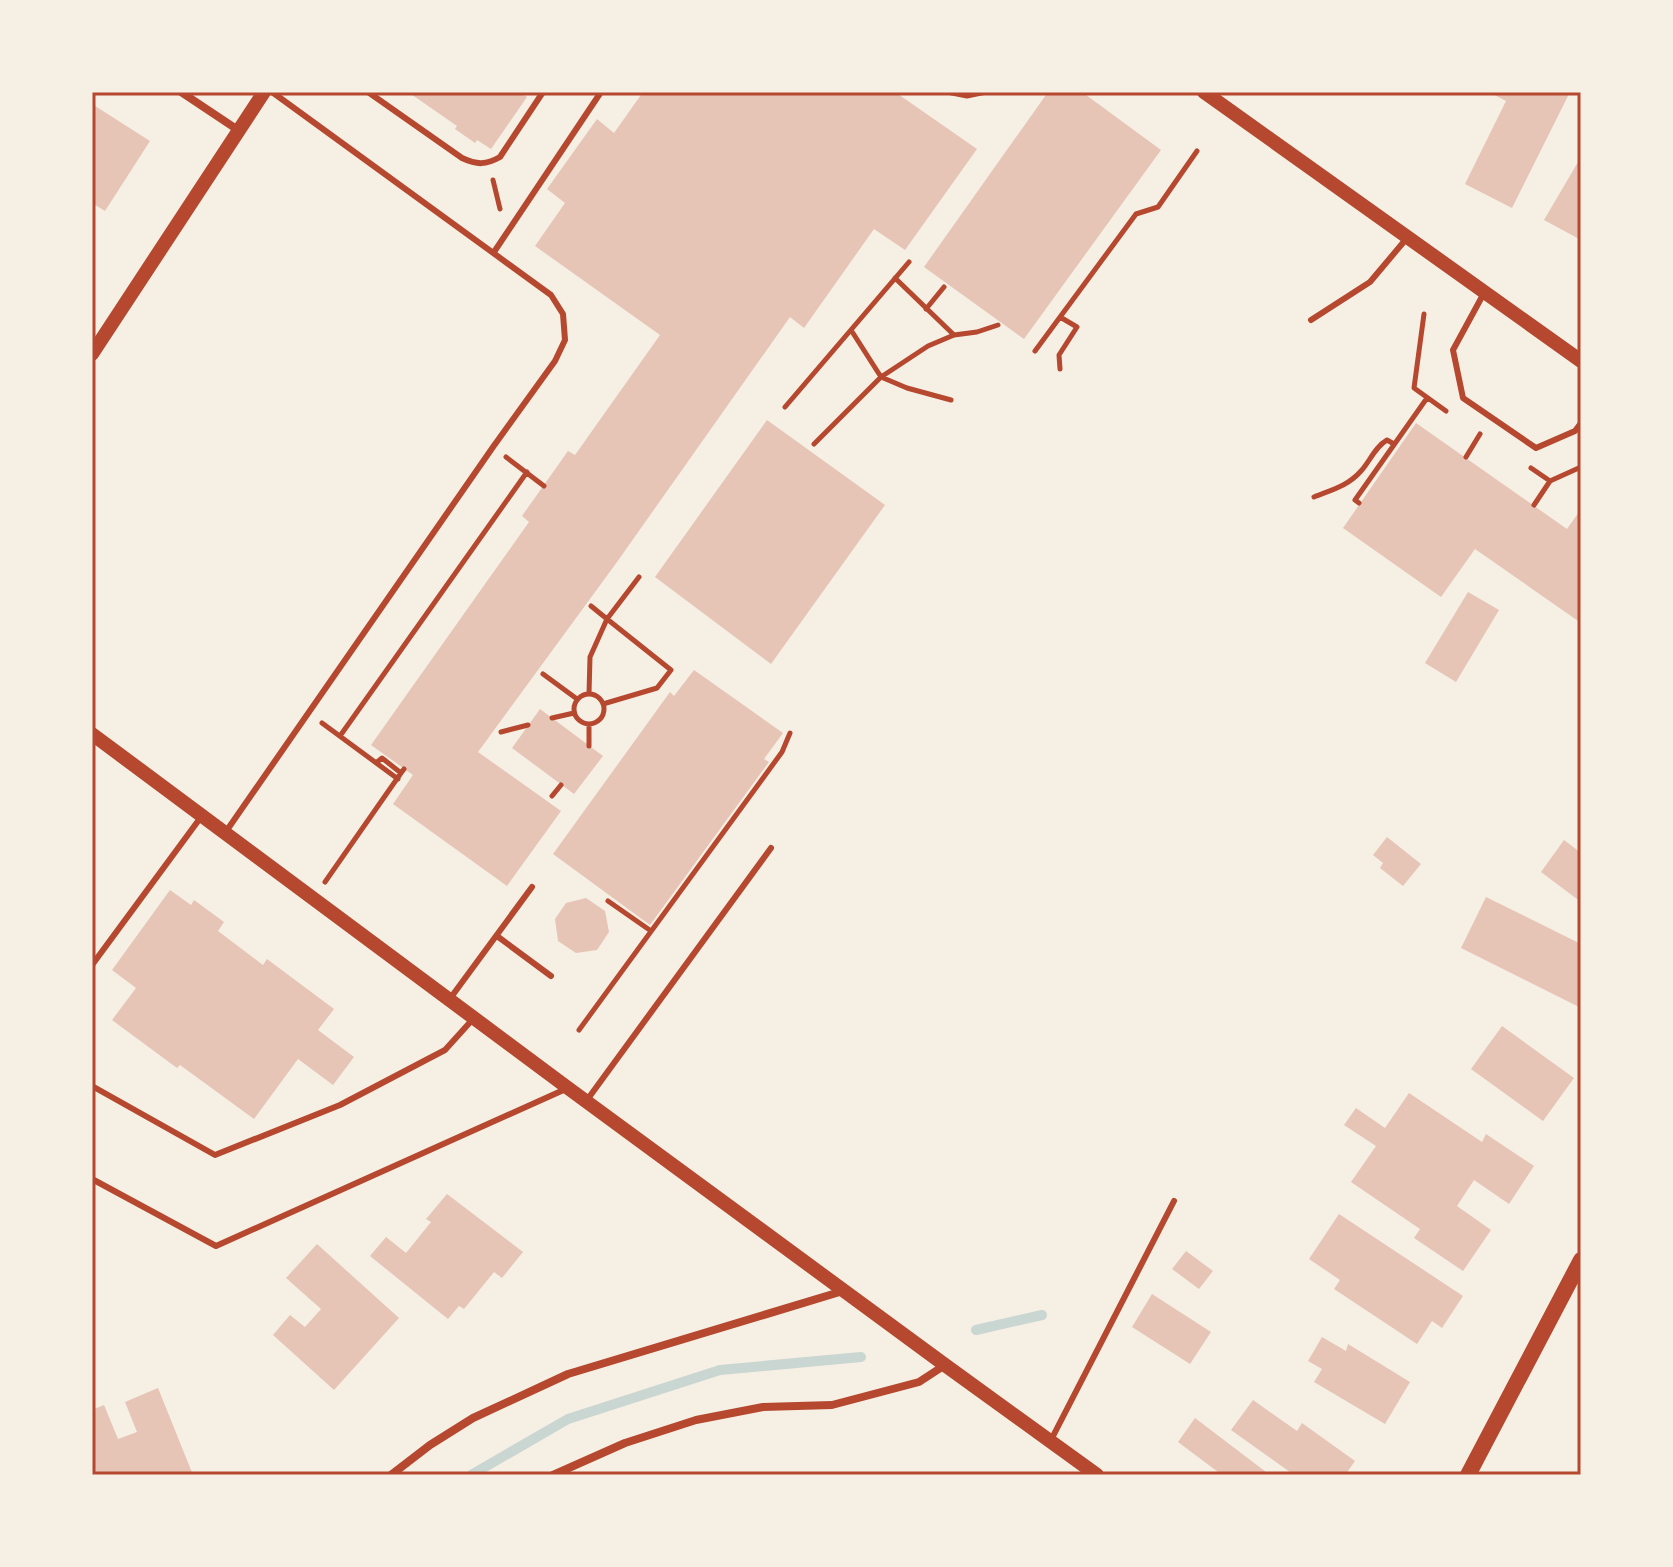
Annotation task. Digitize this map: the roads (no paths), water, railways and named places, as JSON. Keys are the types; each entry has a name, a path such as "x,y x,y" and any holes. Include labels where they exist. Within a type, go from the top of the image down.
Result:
{"main road":[{"path":"1468,1475 1581,1260"}],"street":[{"path":"181,92 238,130"},
{"path":"92,354 264,92"},
{"path":"1204,92 1581,361"},
{"path":"92,734 1094,1474"},
{"path":"391,1475 473,1418 568,1374 843,1291"},
{"path":"553,1475 625,1443 696,1420 763,1407 832,1405 919,1382 945,1365"}],"lane":[{"path":"225,833 555,361 565,340 563,314 551,295 272,92"},
{"path":"368,92 476,165 500,157 543,92"},
{"path":"494,252 601,92"},
{"path":"1311,320 1370,282 1407,238"},
{"path":"1484,293 1453,350 1463,398 1536,448 1575,431 1581,423"},
{"path":"92,965 201,817"},
{"path":"586,1101 771,848"},
{"path":"449,1000 532,887"},
{"path":"497,936 551,976"},
{"path":"92,1086 215,1155 340,1105 445,1050 474,1018"},
{"path":"92,1179 216,1246 568,1088"},
{"path":"1051,1440 1174,1201"}],"waterway":[{"path":"976,1330 1042,1315"},
{"path":"471,1475 568,1419 720,1370 861,1357"}]}
